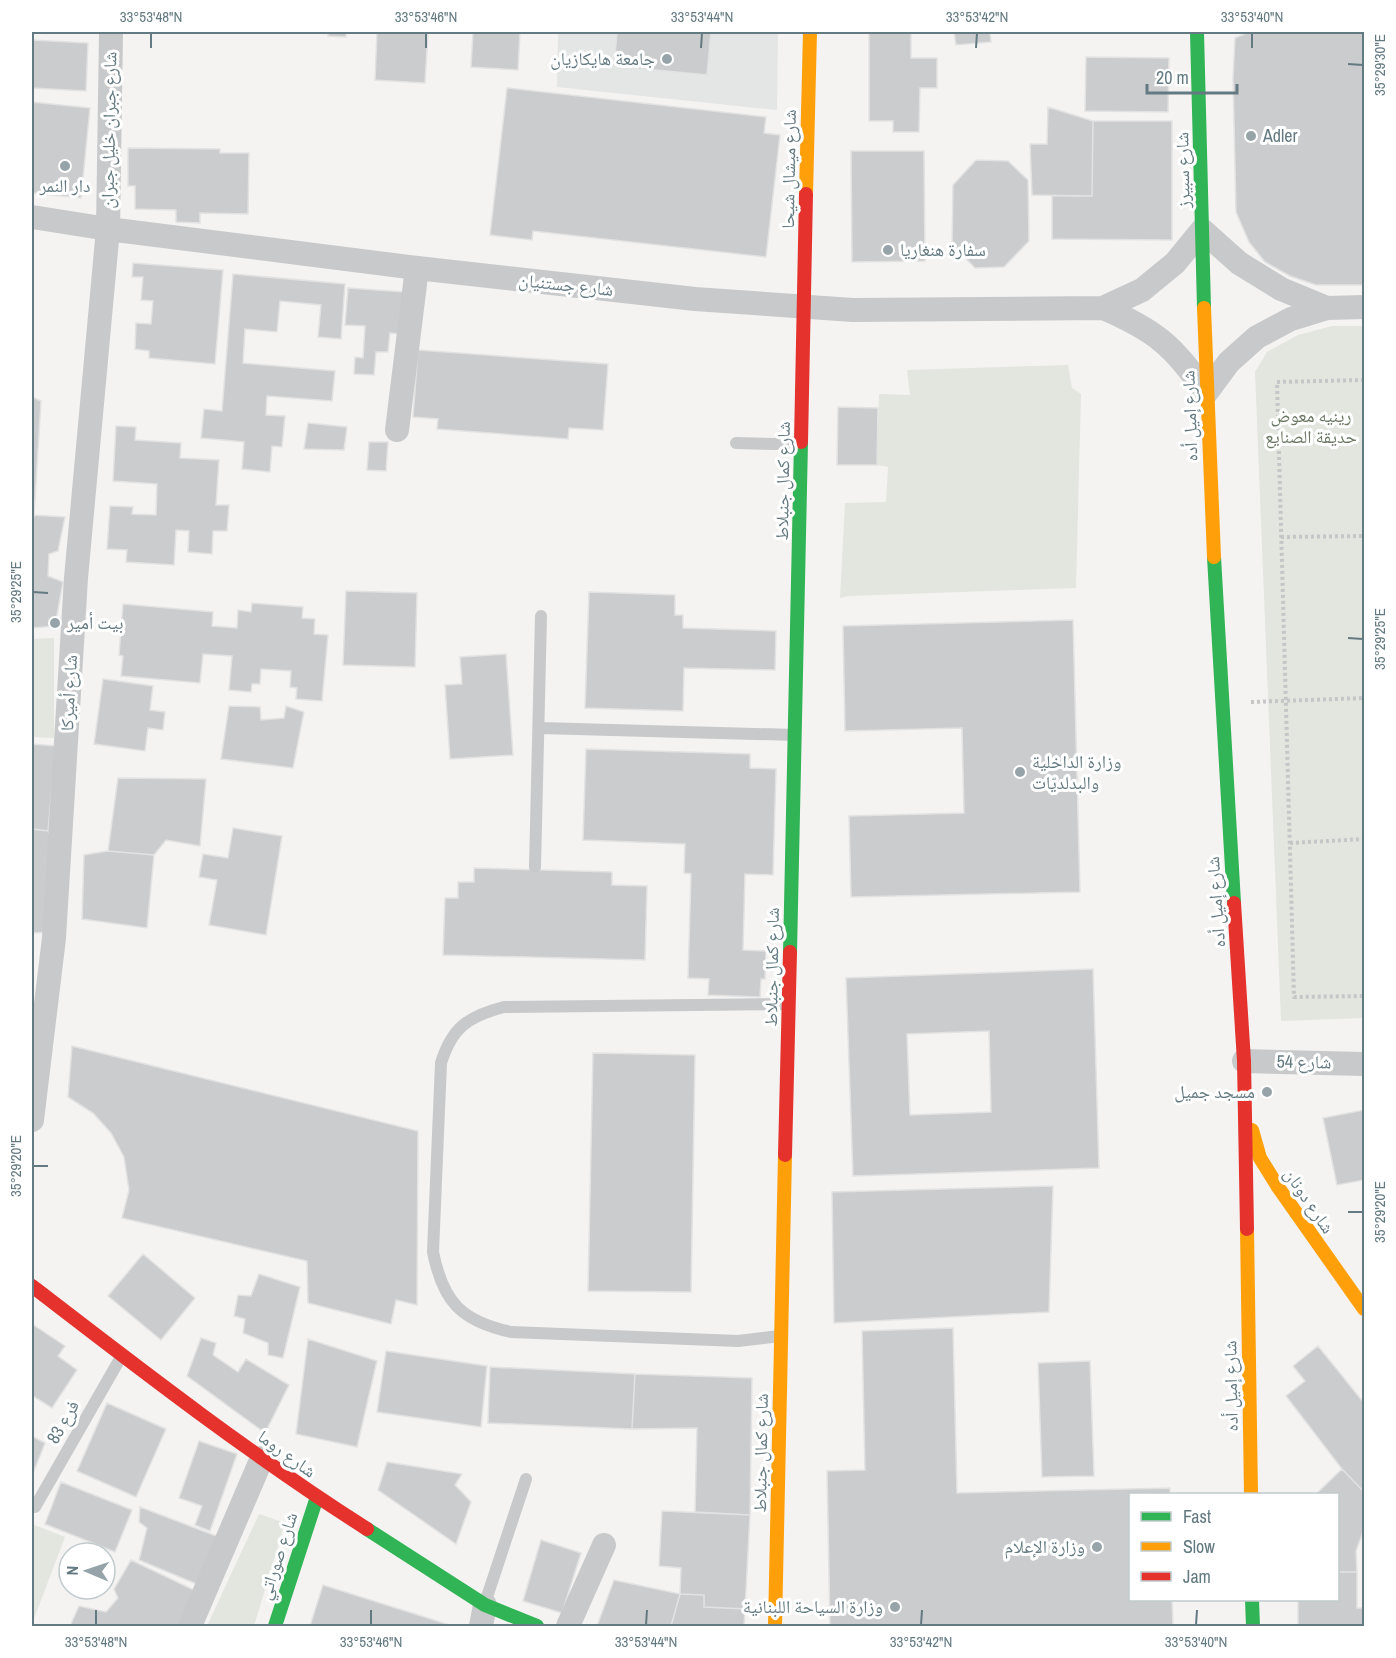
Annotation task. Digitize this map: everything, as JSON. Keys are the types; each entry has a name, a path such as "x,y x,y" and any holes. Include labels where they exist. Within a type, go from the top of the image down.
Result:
{"main road":[{"name":"شارع ميشال شيحا","path":"805,308 810,32"},
{"name":"شارع سبيرز","path":"1197,32 1204,307"},
{"name":"شارع إميل أده","path":"1204,307 1206,393 1222,703 1244,1061 1251,1493"},
{"name":"شارع كمال جنبلاط","path":"775,1626 805,308"},
{"name":"شارع دونان","path":"1244,1103 1260,1158 1302,1223 1357,1289 1365,1309"},
{"name":"شارع روما","path":"32,1286 122,1356 317,1497 352,1519 483,1616 537,1626"},
{"name":"شارع صوراتي","path":"275,1626 317,1497"},
{"path":"305,1531 326,1522 352,1519"},
{"path":"1252,1601 1253,1626"}],"street":[{"name":"شارع جبران خليل جبران","path":"108,230 111,32"},
{"name":"شارع جستنيان","path":"32,217 108,230 695,299 853,310 1103,308 1134,321 1163,341 1187,365 1206,393"},
{"name":"شارع أميركا","path":"32,1120 54,938 76,578 108,230"},
{"name":"شارع جستنيان","path":"1103,308 1142,290 1175,263 1202,230"},
{"path":"1202,230 1239,263 1273,284 1327,308"},
{"path":"397,430 417,268"},
{"path":"1206,393 1229,362 1257,337 1291,319 1327,308 1365,307"},
{"name":"شارع 54","path":"1244,1061 1365,1064"},
{"path":"190,1626 262,1458"},
{"path":"568,1626 604,1545"}],"lane":[{"path":"736,444 802,442"},
{"path":"535,867 541,616"},
{"path":"540,728 795,735"},
{"path":"781,1336 738,1341 512,1332 488,1327 469,1317 456,1306 445,1291 438,1275 433,1252 441,1063 451,1039 471,1018 504,1007 789,1004"},
{"name":"فرع 83","path":"35,1507 122,1356"},
{"path":"483,1616 526,1479"}],"path":[{"path":"1365,380 1277,382 1294,997 1365,996"},
{"path":"1281,537 1365,536"},
{"path":"1222,703 1365,698"},
{"path":"1290,843 1365,839"}],"shaded area":[{"name":"جامعة هايكازيان","path":"558,32 778,32 777,110 557,87"}],"green space":[{"name":"رينيه معوض حديقة الصنايع","path":"1332,326 1364,326 1364,1018 1281,1021 1255,372 1267,352 1298,335"},
{"path":"1068,365 1072,388 1081,394 1076,588 840,598 845,503 886,502 888,467 877,465 879,394 910,395 907,370"},
{"path":"54,638 54,738 32,737 32,639"},
{"path":"259,1514 285,1523 254,1626 207,1626"},
{"path":"32,1524 65,1537 63,1541 57,1541 57,1558 32,1624"}],"building":[{"path":"308,32 346,32 346,37 328,36 328,33"},
{"path":"377,32 428,32 425,83 375,80"},
{"path":"473,32 520,32 518,70 471,67"},
{"path":"617,32 711,32 707,75 614,66"},
{"path":"869,32 911,32 911,58 937,58 937,88 920,88 919,132 893,132 893,121 869,121"},
{"path":"954,32 990,32 991,42 956,45"},
{"path":"1249,32 1364,32 1364,285 1316,285 1290,276 1265,262 1249,242 1236,212 1233,78 1235,38"},
{"path":"32,40 88,43 86,91 32,88"},
{"path":"1086,57 1169,58 1168,112 1085,111"},
{"path":"507,88 766,117 764,133 780,135 766,257 533,231 532,240 490,235"},
{"path":"32,102 90,108 81,198 32,193"},
{"path":"1048,107 1093,121 1092,196 1032,195 1030,144 1047,144"},
{"path":"1093,121 1172,121 1172,240 1052,239 1052,196 1092,196"},
{"path":"128,148 220,149 220,153 249,153 248,214 200,213 200,223 176,222 176,210 135,209 135,186 128,186"},
{"path":"851,151 924,151 925,261 852,262"},
{"path":"976,160 1008,161 1028,180 1029,241 1004,267 975,268 952,244 953,185"},
{"path":"133,263 223,270 215,364 149,358 149,351 135,349 136,323 151,324 153,301 141,300 143,277 132,277"},
{"path":"233,274 345,284 341,339 318,337 321,305 280,301 277,332 245,329 243,363 335,371 332,401 267,396 266,415 285,416 282,447 272,446 270,472 242,469 244,442 201,438 204,409 222,411"},
{"path":"348,288 405,292 402,334 390,333 388,352 376,352 374,375 354,374 355,357 363,358 365,326 345,325"},
{"path":"418,350 608,364 603,430 569,428 568,439 437,429 438,419 413,417"},
{"path":"32,397 41,401 34,516 32,515"},
{"path":"838,407 878,408 877,465 837,465"},
{"path":"308,423 347,427 344,450 304,449"},
{"path":"116,426 136,427 135,440 181,443 180,458 219,460 216,505 229,505 227,531 213,531 212,554 188,552 189,531 176,530 174,565 126,562 127,550 107,549 110,506 133,507 132,514 156,515 157,484 113,481"},
{"path":"369,442 388,442 386,471 367,470"},
{"path":"32,515 65,517 58,551 49,554 48,576 63,582 55,626 32,628"},
{"path":"346,591 417,593 415,667 343,665"},
{"path":"589,592 675,595 675,615 683,615 683,628 776,631 775,670 684,668 683,711 585,708"},
{"path":"252,603 303,607 302,618 315,619 314,634 328,635 322,701 296,699 297,688 290,687 291,671 261,669 260,684 252,684 251,692 229,690 232,656 203,654 200,683 121,676 123,656 119,655 123,604 213,612 212,626 237,628 238,610 251,612"},
{"name":"وزارة الداخلية والبدلديّات","path":"1073,620 1080,892 851,897 849,816 964,813 962,728 845,731 843,626"},
{"path":"506,654 513,755 450,759 445,685 462,684 460,657"},
{"path":"103,679 153,686 150,710 165,712 163,730 148,728 145,751 94,744"},
{"path":"229,706 260,707 261,720 284,718 286,706 304,712 293,768 221,759"},
{"path":"32,744 56,746 48,831 32,829"},
{"path":"586,749 750,754 750,768 776,769 773,875 745,874 743,950 766,951 765,979 761,979 760,997 708,995 709,979 688,978 691,874 684,873 685,844 583,840"},
{"path":"118,778 206,779 200,846 166,840 154,855 108,851"},
{"path":"233,828 282,836 266,935 209,925 217,880 199,877 203,854 228,858"},
{"path":"32,829 48,831 51,838 53,932 32,933"},
{"path":"108,851 154,855 147,928 82,919 84,855"},
{"path":"474,868 612,872 612,885 647,886 645,960 443,955 445,898 458,898 458,882 474,882"},
{"path":"1093,969 1099,1168 853,1176 846,978","holes":["989,1031 991,1112 910,1115 907,1034"]},
{"path":"72,1046 418,1131 417,1305 396,1300 391,1324 308,1303 307,1261 122,1218 129,1190 124,1157 111,1133 93,1113 68,1097"},
{"path":"593,1053 695,1055 691,1292 588,1291"},
{"path":"1364,1110 1364,1180 1337,1185 1323,1118"},
{"path":"1053,1186 1049,1312 834,1323 832,1192"},
{"path":"143,1254 195,1298 161,1340 108,1296"},
{"path":"259,1274 300,1287 283,1358 268,1355 268,1343 243,1333 245,1319 234,1316 238,1295 251,1296"},
{"path":"32,1324 65,1346 58,1356 77,1370 52,1408 33,1396 32,1398"},
{"path":"953,1328 957,1493 1170,1488 1170,1493 1129,1493 1129,1601 1172,1601 1173,1626 830,1626 827,1471 865,1470 862,1331"},
{"path":"201,1338 216,1343 213,1355 238,1372 246,1359 289,1385 265,1433 187,1376"},
{"path":"308,1339 377,1361 357,1447 296,1434"},
{"path":"1318,1346 1364,1403 1364,1492 1342,1469 1286,1396 1305,1381 1293,1366"},
{"path":"386,1351 487,1366 481,1427 377,1412"},
{"path":"1090,1361 1094,1476 1042,1477 1038,1363"},
{"path":"490,1367 635,1374 632,1429 488,1423"},
{"path":"635,1374 752,1378 750,1515 695,1512 697,1428 632,1429"},
{"path":"107,1403 166,1429 136,1497 77,1471"},
{"path":"32,1436 45,1443 32,1476"},
{"path":"199,1441 237,1454 210,1531 195,1525 202,1506 179,1498"},
{"path":"387,1462 462,1474 455,1485 471,1502 456,1544 378,1490"},
{"path":"1342,1469 1364,1492 1364,1529 1356,1551 1357,1572 1339,1572 1339,1493 1317,1493"},
{"path":"61,1482 132,1510 117,1547 117,1541 88,1541 45,1524"},
{"path":"140,1507 219,1537 199,1585 139,1560 147,1528 139,1522"},
{"path":"662,1511 750,1515 745,1609 704,1607 704,1595 680,1594 681,1568 659,1566"},
{"path":"541,1540 581,1553 562,1613 523,1601"},
{"path":"131,1560 194,1590 178,1626 70,1626 79,1606 106,1612 117,1601 117,1584"},
{"path":"1339,1572 1357,1572 1357,1608 1364,1608 1364,1626 1298,1626 1298,1601 1339,1601"},
{"path":"614,1580 680,1594 671,1626 597,1626"},
{"path":"323,1585 453,1626 310,1626"},
{"path":"680,1594 704,1595 704,1607 745,1609 744,1626 671,1626"}],"traffic: fast":[{"path":"1197,32 1204,308"},
{"path":"790,952 801,442"},
{"path":"1214,557 1234,903"},
{"path":"275,1626 317,1497"},
{"path":"367,1529 485,1605 537,1626"},
{"path":"1252,1601 1253,1626"}],"traffic: slow":[{"path":"806,194 810,32"},
{"path":"1204,308 1214,557"},
{"path":"1252,1130 1260,1158 1278,1187 1364,1309"},
{"path":"775,1626 785,1155"},
{"path":"1247,1229 1251,1493"}],"traffic: jam":[{"path":"801,442 806,194"},
{"path":"1234,903 1244,1061 1247,1229"},
{"path":"785,1155 790,952"},
{"path":"32,1286 239,1442 367,1529"}],"place":[{"name":"جامعة هايكازيان","path":"667,59"},
{"name":"Adler","path":"1251,136"},
{"name":"دار النمر","path":"65,166"},
{"name":"سفارة هنغاريا","path":"888,250"},
{"name":"بيت أمير","path":"55,623"},
{"name":"وزارة الداخلية والبدلديّات","path":"1020,772"},
{"name":"مسجد جميل","path":"1267,1092"},
{"name":"وزارة الإعلام","path":"1097,1547"},
{"name":"وزارة السياحة اللبنانية","path":"895,1607"}]}
